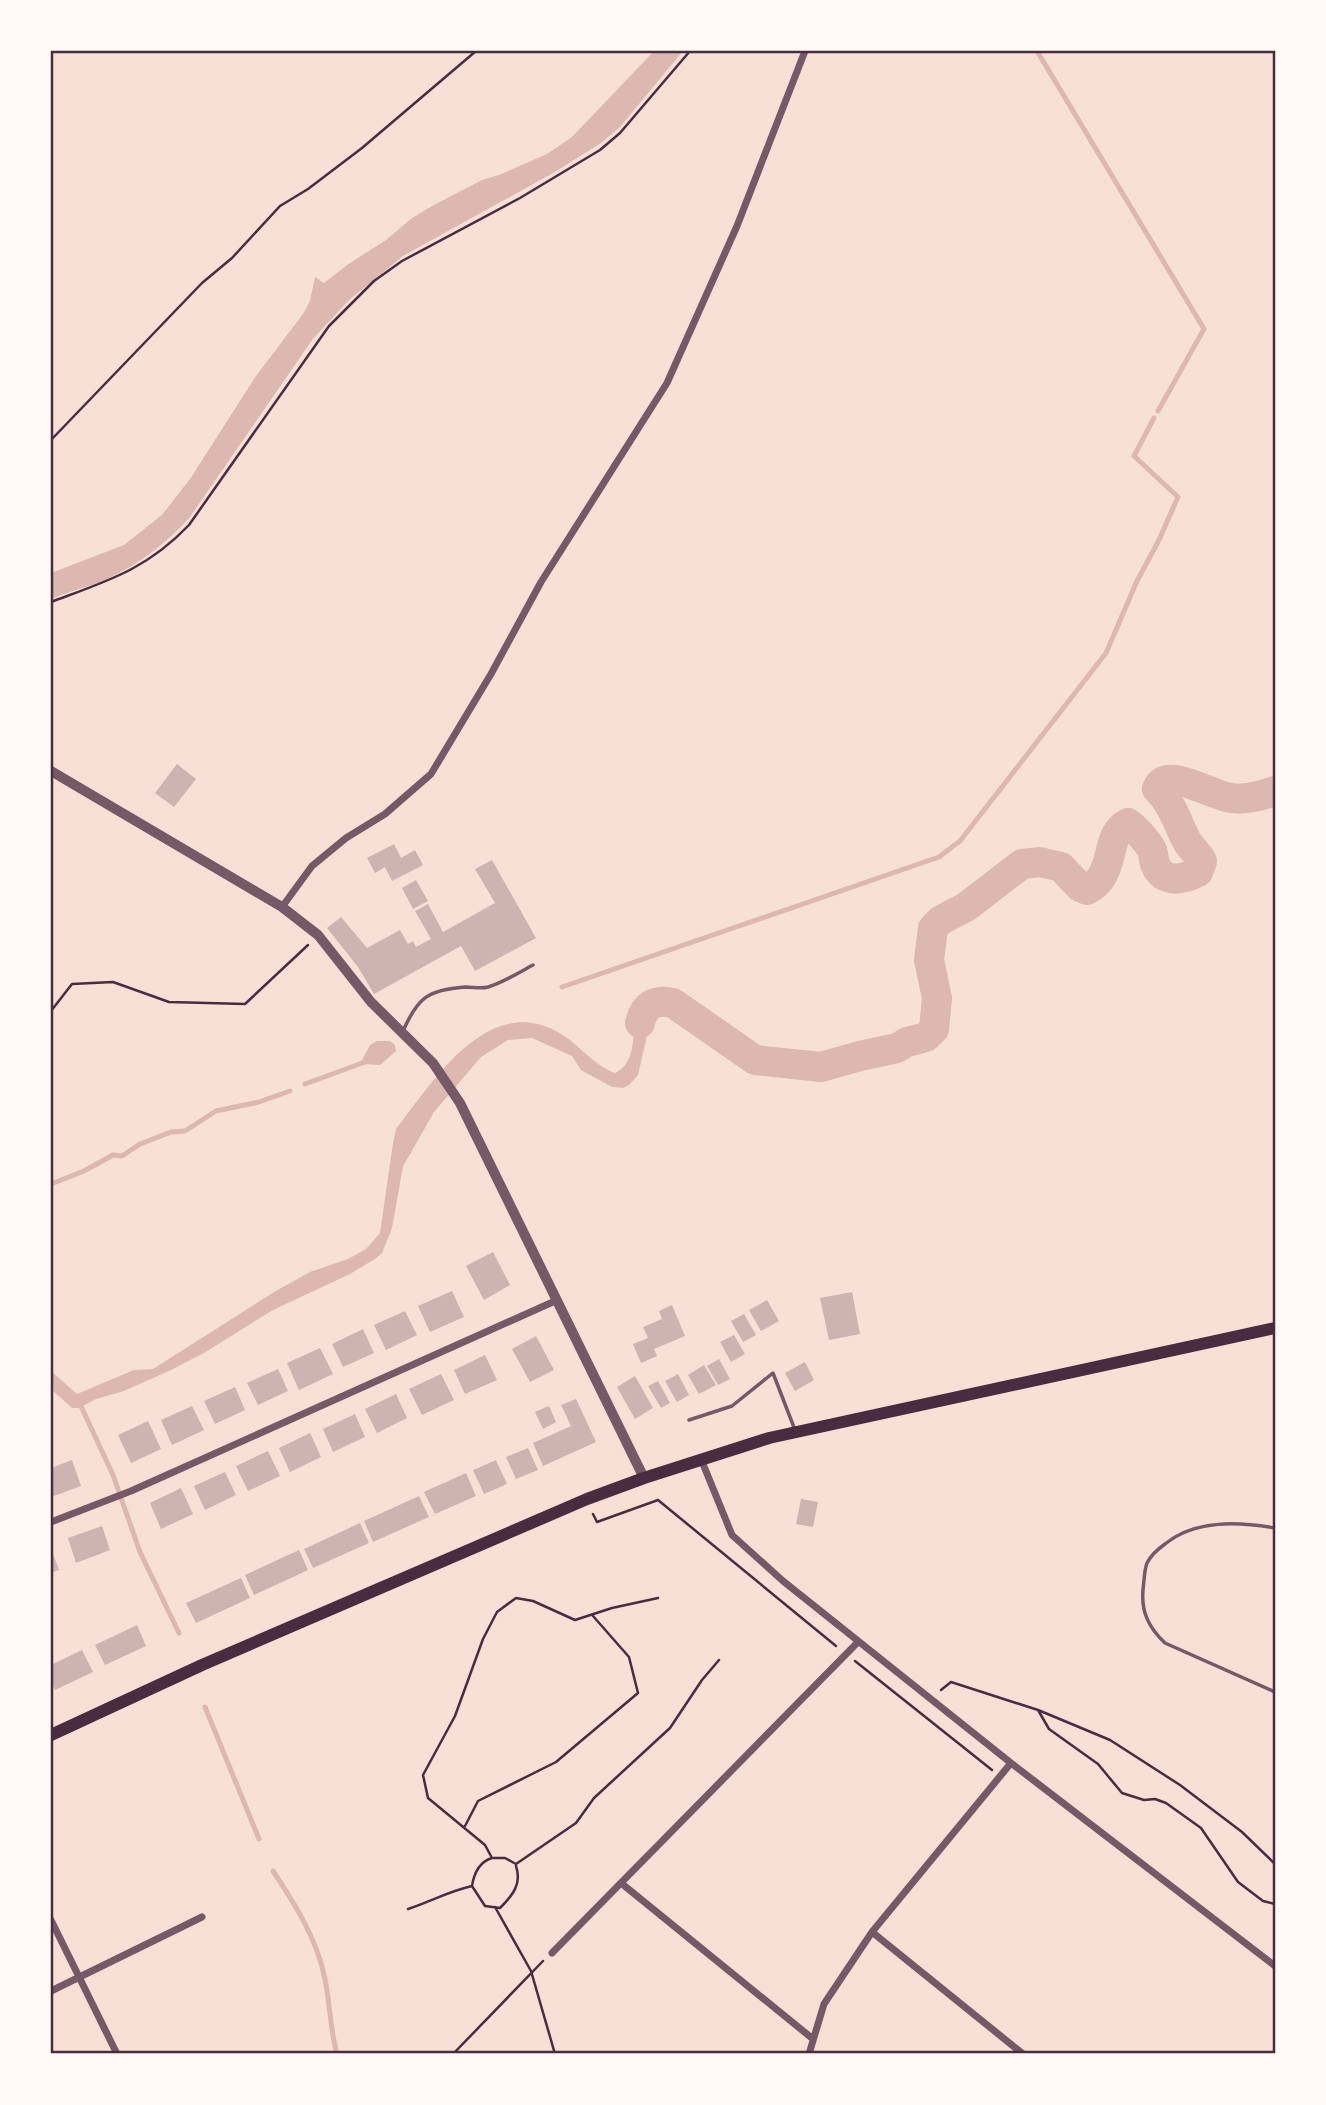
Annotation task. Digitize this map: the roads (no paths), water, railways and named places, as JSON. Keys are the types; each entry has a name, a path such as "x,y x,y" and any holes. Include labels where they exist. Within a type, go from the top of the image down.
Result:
{"main road":[{"path":"51,1735 202,1665 587,1499 701,1459 796,1432 1275,1328"}],"street":[{"path":"282,907 312,866 346,838 385,814 431,774 491,674 541,582 667,383 737,226 805,51"},
{"path":"51,771 282,907 318,935 371,1002 433,1063 460,1103 644,1478"},
{"path":"51,1522 131,1491 555,1301"},
{"path":"701,1459 732,1535 783,1581 1012,1763 1275,1966"},
{"path":"552,1954 858,1642"},
{"path":"809,2054 824,2004 872,1932 1012,1763"},
{"path":"621,1883 813,2039"},
{"path":"51,1991 202,1917"},
{"path":"51,1920 117,2054"},
{"path":"872,1932 1024,2054"}],"lane":[{"path":"403,1031 412,1010 419,1000 429,993 465,987 485,988 533,965"},
{"path":"689,1420 732,1406 773,1373 796,1432"},
{"path":"1275,1528 1216,1524 1187,1530 1154,1552 1147,1564 1142,1604 1148,1622 1165,1643 1275,1692"}],"waterway":[{"path":"1037,51 1204,329 1158,411"},
{"path":"562,987 939,857 960,841 1106,653 1137,581 1158,542 1178,497 1134,456 1154,418"},
{"path":"640,1023 644,1012 651,1005 673,1003 755,1060 821,1067 897,1048 926,1037 934,1029 937,998 929,960 933,928 941,920 966,907 1022,864 1040,862 1061,867 1080,887 1087,890 1097,883 1103,874 1115,836 1128,823 1151,848 1155,864 1163,875 1186,877 1198,872 1202,861 1188,843 1171,808 1157,789 1162,782 1179,781 1238,798 1275,791"},
{"path":"305,1084 365,1062"},
{"path":"51,1184 84,1171 113,1155 122,1156 140,1144 171,1132 185,1131 216,1111 259,1102 290,1091"},
{"path":"80,1404 113,1475 140,1552 179,1633"},
{"path":"205,1707 259,1839"},
{"path":"273,1871 297,1909 317,1950 325,1979 337,2054"}]}
